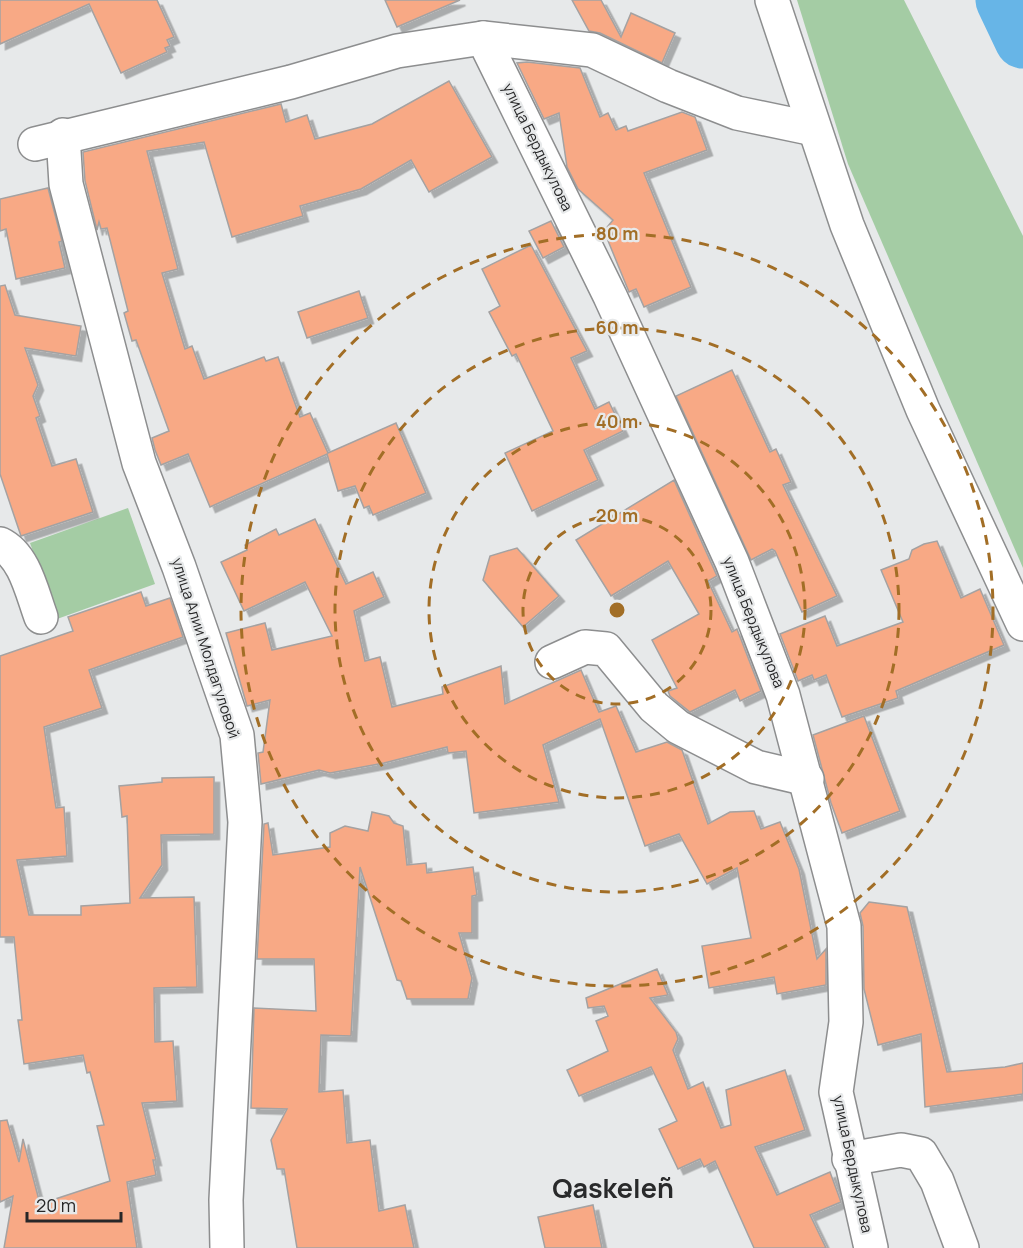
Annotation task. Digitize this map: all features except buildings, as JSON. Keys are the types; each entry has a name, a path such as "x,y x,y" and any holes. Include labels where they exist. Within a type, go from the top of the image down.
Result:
{"street":[{"path":"772,0 847,225 923,410 1023,624"},
{"path":"483,38 592,50 668,86 737,113 814,129"},
{"name":"улица Алии Молдагуловой","path":"227,1248 226,1200 245,822 237,735 179,567 139,463 66,184 49,140 291,82 397,51 483,38"},
{"name":"улица Бердыкулова","path":"483,38 610,296 732,562 783,695 807,779 843,926 846,1022 836,1092 849,1159 871,1248"},
{"path":"0,544 8,548 22,568 41,617"},
{"path":"552,662 585,647 606,649 654,706 678,727 756,767 807,779"},
{"path":"849,1159 901,1150 921,1154 937,1181 962,1248"}],"green space":[{"path":"797,0 904,0 1023,236 1023,568 848,164"},
{"path":"128,508 155,584 57,619 30,543"}],"waterway":[{"path":"1004,0 1023,40"}],"district":[{"name":"Qaskeleñ","path":"613,1187"}]}
